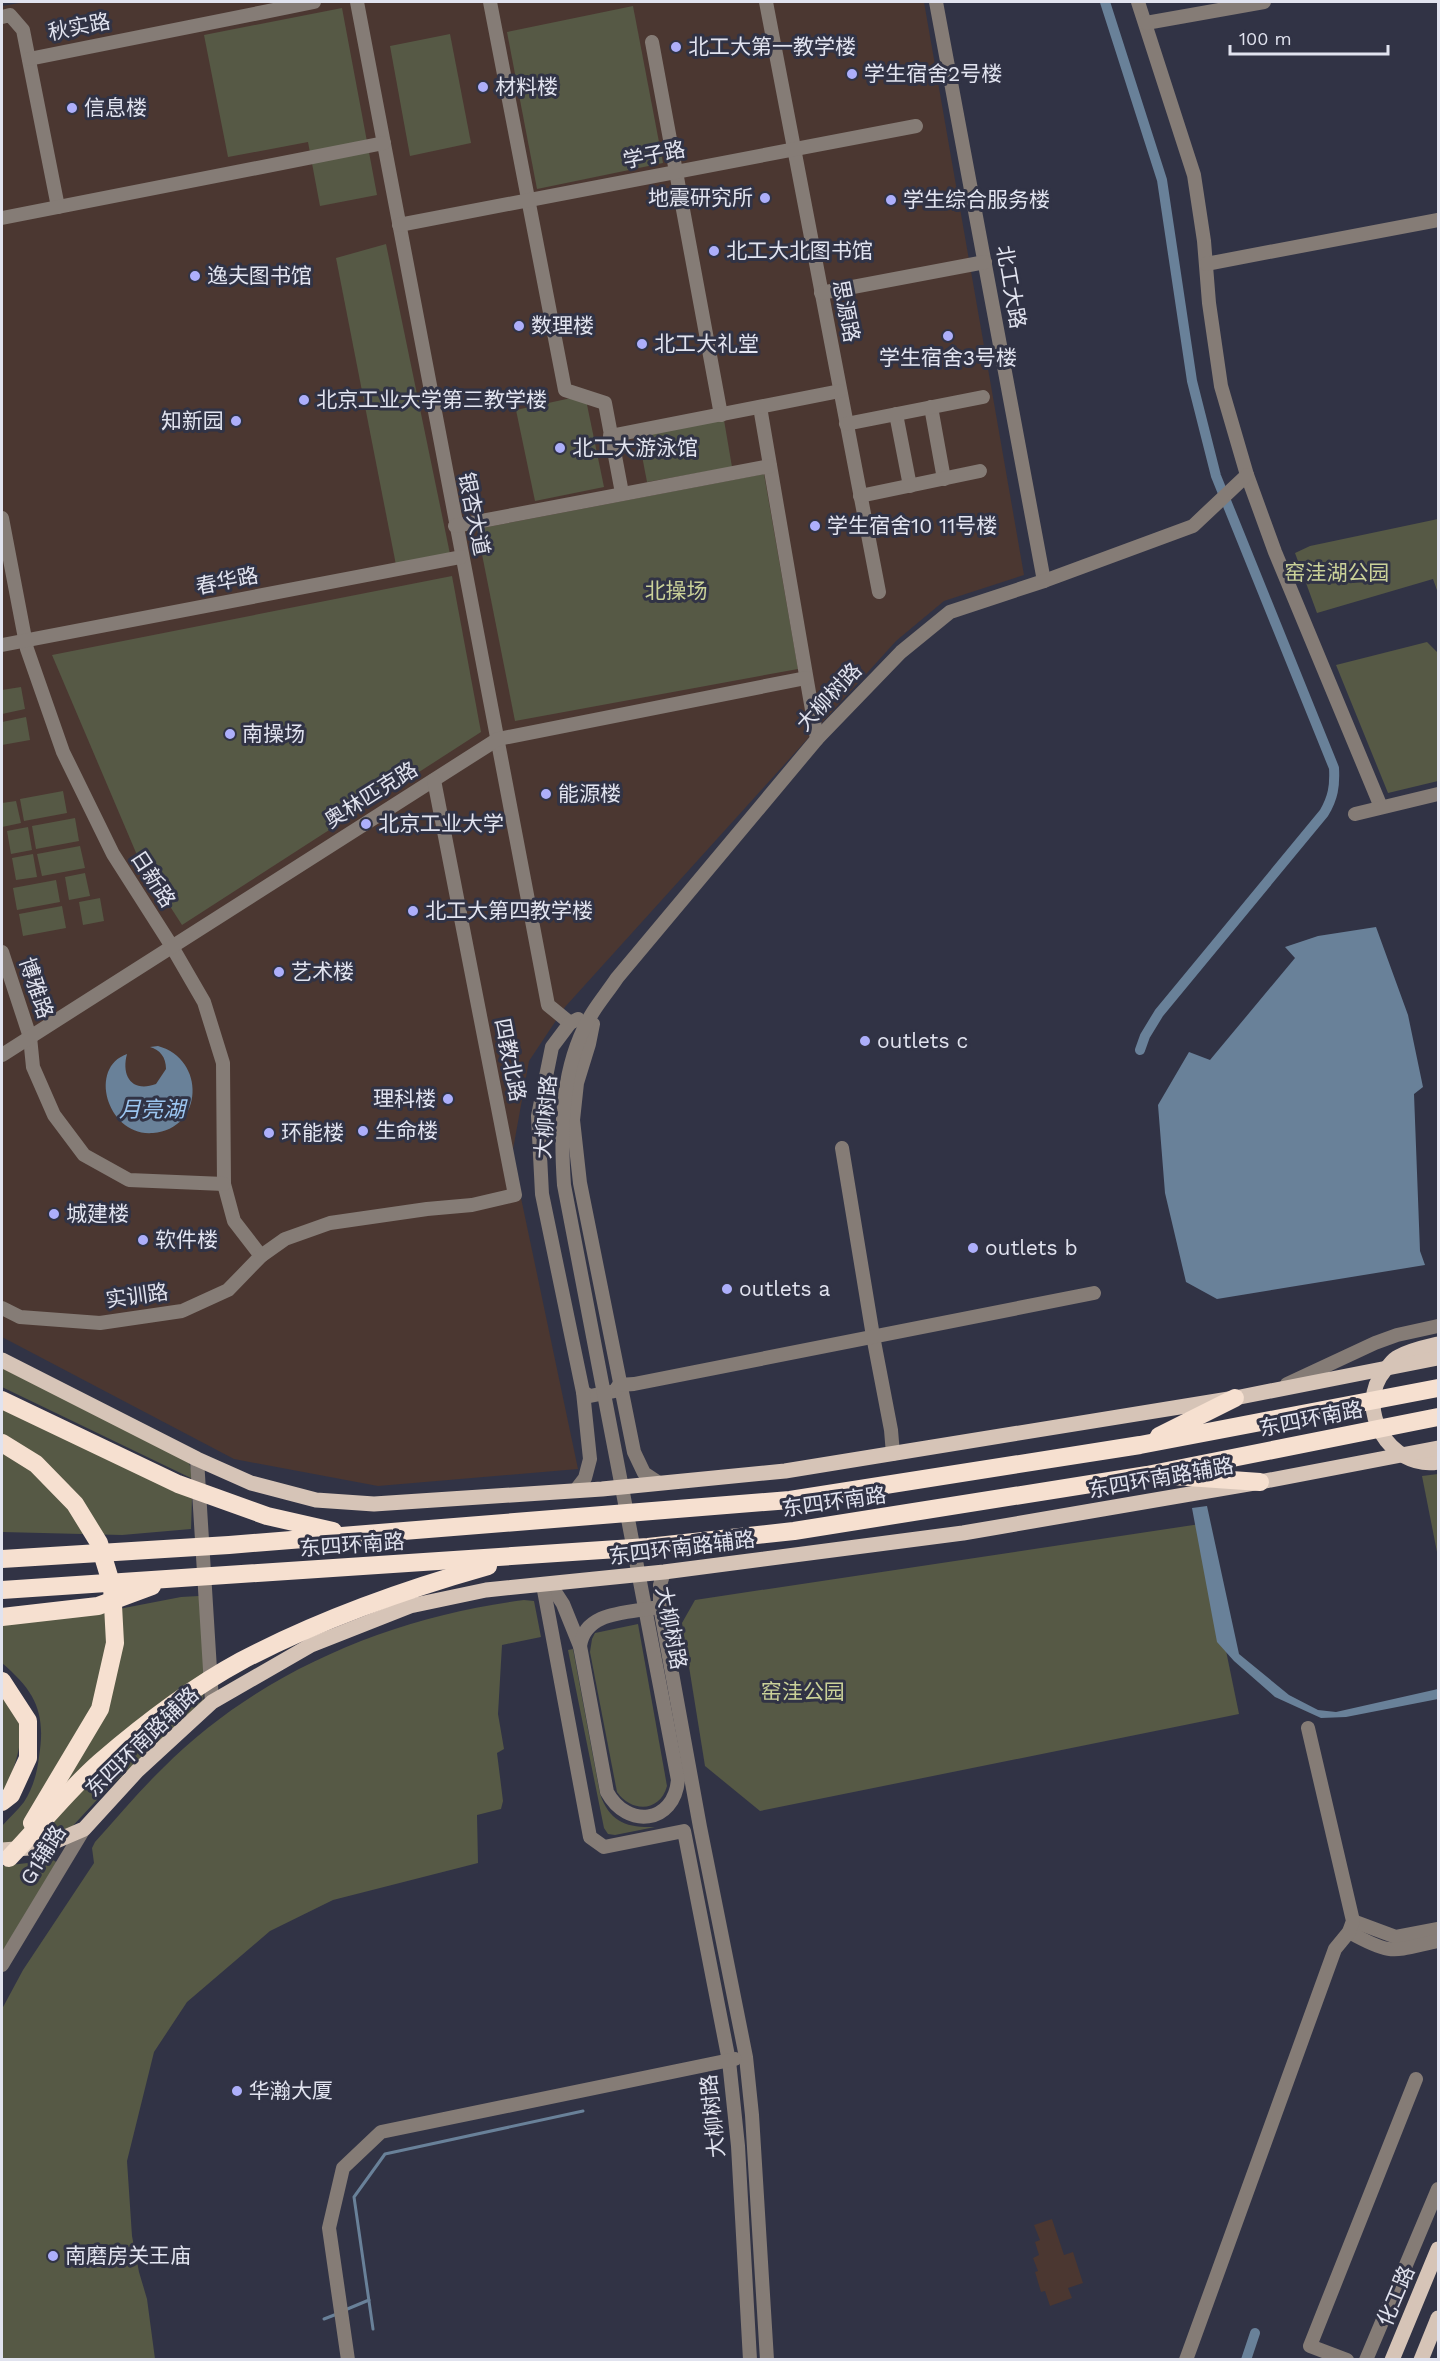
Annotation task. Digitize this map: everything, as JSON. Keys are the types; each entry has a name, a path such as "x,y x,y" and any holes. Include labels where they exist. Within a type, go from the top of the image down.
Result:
{"highway":[{"name":"东四环南路","path":"2,1559 229,1545 790,1500 1140,1445 1438,1388"},
{"path":"1140,1445 1235,1398"},
{"path":"2,1400 178,1484 267,1516 350,1535"},
{"name":"东四环南路","path":"179,1578 648,1547 794,1531 1147,1474 1438,1417"},
{"path":"2,1443 36,1464 75,1504 99,1543 112,1586 115,1643 100,1709 61,1777 4,1860"},
{"path":"1147,1474 1260,1482"},
{"path":"4,1860 99,1764 171,1705 240,1662 304,1631 370,1604 442,1579 526,1556"},
{"path":"2,1590 179,1578"},
{"path":"2,1617 98,1606 179,1578"},
{"path":"2,1681 28,1721 28,1758 11,1795 2,1802"}],"main road":[{"path":"1436,1462 1410,1459 1389,1445 1375,1423 1372,1402 1379,1378 1397,1357 1438,1344"},
{"path":"2,1360 197,1459 251,1483 316,1500 374,1504 575,1491 785,1471 1235,1398 1438,1358"},
{"name":"东四环南路辅路","path":"4,1860 84,1829 137,1772 212,1702 311,1645 410,1606 486,1590 664,1572 963,1533 1260,1482 1438,1448"},
{"name":"化工路","path":"1392,2360 1438,2248"},
{"path":"1421,2360 1438,2318"}],"street":[{"name":"秋实路","path":"29,59 314,2"},
{"name":"银杏大道","path":"357,2 548,1005 570,1023"},
{"path":"490,2 565,390 605,402 622,493"},
{"name":"思源路","path":"766,2 879,592"},
{"name":"北工大路","path":"936,2 1044,581"},
{"path":"1138,2 1194,176 1221,386 1247,475 1275,552 1380,807"},
{"path":"1146,23 1264,2"},
{"path":"2,17 10,15 23,30 58,207"},
{"path":"652,42 721,415"},
{"name":"学子路","path":"399,225 916,126"},
{"path":"2,218 384,143"},
{"path":"1206,264 1438,220"},
{"path":"821,293 985,262"},
{"path":"610,436 840,391"},
{"path":"846,424 983,397"},
{"path":"760,407 817,740"},
{"path":"931,407 944,479"},
{"path":"896,414 910,486"},
{"path":"455,526 770,466"},
{"path":"860,496 980,471"},
{"name":"大柳树路","path":"580,1646 604,1784 611,1800 627,1814 638,1816 647,1817 666,1809 677,1791 678,1780 564,1185 561,1141 565,1099 572,1065 582,1035 596,1009 617,978 817,740 901,652 950,612 1044,581 1193,525 1247,475"},
{"name":"日新路","path":"2,518 26,640 63,752 113,854 204,1002 224,1063 224,1184 234,1221 261,1256"},
{"name":"春华路","path":"2,645 461,557"},
{"name":"奥林匹克路","path":"2,1055 171,945 498,739 806,678"},
{"name":"四教北路","path":"261,1256 285,1239 330,1223 472,1205 515,1195 434,780"},
{"path":"1355,814 1438,794"},
{"name":"博雅路","path":"2,952 30,1037 33,1066 54,1115 84,1155 129,1180 224,1184"},
{"path":"575,1491 585,1478 590,1460 583,1392 542,1194 538,1116 552,1047 570,1023 596,1009"},
{"path":"596,1009 589,1044 576,1083 573,1120 580,1183 634,1452 644,1473 659,1483"},
{"path":"842,1148 891,1430 893,1454"},
{"name":"实训路","path":"2,1308 20,1317 100,1323 182,1311 228,1290 261,1256"},
{"path":"619,1385 634,1384 1094,1293"},
{"path":"1279,1388 1375,1343 1397,1335 1438,1326"},
{"path":"583,1392 590,1396 615,1391 619,1385"},
{"path":"197,1459 212,1702"},
{"name":"大柳树路","path":"664,1572 660,1585 660,1607 700,1827 746,2057 752,2115 767,2360"},
{"path":"547,1584 563,1604 580,1646"},
{"path":"547,1584 590,1837 604,1847 700,1827"},
{"path":"580,1646 582,1635 589,1625 608,1615 660,1607"},
{"path":"1308,1728 1351,1926 1376,1947 1390,1951 1438,1941"},
{"name":"G1辅路","path":"2,1965 84,1829"},
{"name":"大柳树路","path":"684,1831 729,2061 738,2146 750,2360"},
{"path":"1351,1926 1396,1937 1438,1929"},
{"path":"1186,2360 1335,1949 1351,1926"},
{"path":"348,2360 329,2228 343,2168 381,2132 746,2057"},
{"path":"1347,2360 1310,2346 1416,2079"},
{"path":"1366,2360 1438,2188"}],"shaded area":[{"name":"北京工业大学","path":"25,2 924,2 1024,575 944,601 896,641 565,1007 529,1061 512,1155 578,1469 378,1486 234,1459 2,1337 2,6"},
{"path":"1052,2219 1064,2255 1073,2252 1083,2283 1068,2288 1072,2298 1050,2306 1045,2291 1041,2292 1035,2272 1038,2271 1033,2258 1039,2255 1035,2242 1040,2240 1034,2225"}],"green space":[{"path":"633,6 663,163 537,189 507,32"},
{"path":"342,8 377,195 320,206 308,142 228,157 204,35"},
{"path":"450,34 471,143 410,156 390,46"},
{"path":"386,244 450,554 396,565 336,258"},
{"name":"北工大游泳馆","path":"585,395 604,487 535,501 516,410"},
{"path":"724,420 732,467 647,482 638,435"},
{"name":"北操场","path":"764,474 798,669 515,721 477,529"},
{"name":"窑洼湖公园","path":"1438,519 1438,593 1433,579 1317,613 1295,553 1310,546"},
{"path":"452,576 481,732 182,925 137,855 52,655"},
{"path":"1427,642 1438,653 1438,781 1388,793 1336,665"},
{"path":"21,687 25,709 2,714 2,690"},
{"path":"26,717 30,740 2,745 2,722"},
{"path":"63,791 67,813 24,821 20,799"},
{"path":"16,801 21,823 2,827 2,803"},
{"path":"75,818 79,841 36,849 32,826"},
{"path":"28,827 32,850 11,854 7,831"},
{"path":"80,846 85,868 42,876 37,854"},
{"path":"33,854 37,877 16,880 12,858"},
{"path":"85,873 90,896 69,900 65,877"},
{"path":"56,880 60,902 17,910 13,888"},
{"path":"100,898 104,921 83,925 79,902"},
{"path":"62,906 66,928 23,936 19,914"},
{"path":"2,1364 189,1463 195,1480 2,1387"},
{"path":"2,1407 192,1497 191,1529 122,1535 2,1532"},
{"path":"1438,1474 1438,1557 1422,1476"},
{"name":"窑洼公园","path":"1200,1524 1239,1714 760,1811 705,1766 682,1623 695,1600"},
{"path":"199,1596 205,1673 203,1701 108,1788 68,1831 52,1839 2,1844 2,1826 24,1802 34,1780 39,1757 41,1728 36,1704 30,1694 2,1663 2,1622 93,1614 181,1597"},
{"path":"524,1600 534,1601 541,1637 502,1645 498,1714 504,1749 497,1753 503,1801 501,1809 477,1815 478,1863 333,1900 270,1931 187,2002 154,2052 127,2161 132,2236 147,2299 155,2359 2,2359 2,2009 23,1970 94,1863 92,1848 95,1842 154,1777 200,1734 241,1704 284,1677 329,1654 376,1635 474,1608"},
{"path":"638,1624 667,1786 658,1801 645,1807 630,1804 617,1792 590,1652 595,1633"},
{"path":"573,1649 600,1794 604,1803 614,1817 620,1821 636,1826 655,1827 615,1835 608,1834 604,1828 568,1650"},
{"path":"2,1690 17,1715 20,1738 12,1774 7,1788 2,1793"},
{"path":"53,1860 58,1863 2,1952 2,1866"}],"water":[{"path":"1376,927 1408,1015 1423,1087 1414,1094 1420,1251 1425,1265 1217,1299 1186,1282 1165,1193 1158,1105 1189,1052 1210,1060 1295,958 1285,947 1318,936"},
{"name":"月亮湖","path":"158,1046 174,1053 185,1065 191,1078 193,1093 190,1107 182,1120 170,1129 153,1133 137,1131 124,1124 114,1113 108,1100 106,1086 108,1073 115,1062 127,1054 126,1069 130,1081 140,1086 156,1084 166,1069 162,1055 150,1047"},
{"path":"1207,1506 1239,1654 1289,1695 1318,1710 1336,1712 1438,1689 1438,1699 1346,1717 1321,1718 1275,1697 1234,1661 1217,1642 1192,1508"}],"waterway":[{"path":"1105,2 1162,180 1192,381 1216,476 1334,768 1334,786 1330,802 1324,813 1159,1013 1145,1036 1140,1050"},
{"path":"373,2329 354,2197 385,2154 583,2111"},
{"path":"345,2310 369,2300"},
{"path":"324,2319 337,2314"},
{"path":"1246,2360 1255,2333"}],"place":[{"name":"北工大第一教学楼","path":"676,47"},
{"name":"学生宿舍2号楼","path":"852,74"},
{"name":"材料楼","path":"483,87"},
{"name":"信息楼","path":"72,108"},
{"name":"地震研究所","path":"765,198"},
{"name":"学生综合服务楼","path":"891,200"},
{"name":"北工大北图书馆","path":"714,251"},
{"name":"逸夫图书馆","path":"195,276"},
{"name":"数理楼","path":"519,326"},
{"name":"学生宿舍3号楼","path":"948,336"},
{"name":"北工大礼堂","path":"642,344"},
{"name":"北京工业大学第三教学楼","path":"304,400"},
{"name":"知新园","path":"236,421"},
{"name":"北工大游泳馆","path":"560,448"},
{"name":"学生宿舍10 11号楼","path":"815,526"},
{"name":"南操场","path":"230,734"},
{"name":"能源楼","path":"546,794"},
{"name":"北京工业大学","path":"366,824"},
{"name":"北工大第四教学楼","path":"413,911"},
{"name":"艺术楼","path":"279,972"},
{"name":"outlets c","path":"865,1041"},
{"name":"理科楼","path":"448,1099"},
{"name":"生命楼","path":"363,1131"},
{"name":"环能楼","path":"269,1133"},
{"name":"城建楼","path":"54,1214"},
{"name":"软件楼","path":"143,1240"},
{"name":"outlets b","path":"973,1248"},
{"name":"outlets a","path":"727,1289"},
{"name":"华瀚大厦","path":"237,2091"},
{"name":"南磨房关王庙","path":"53,2256"}]}
